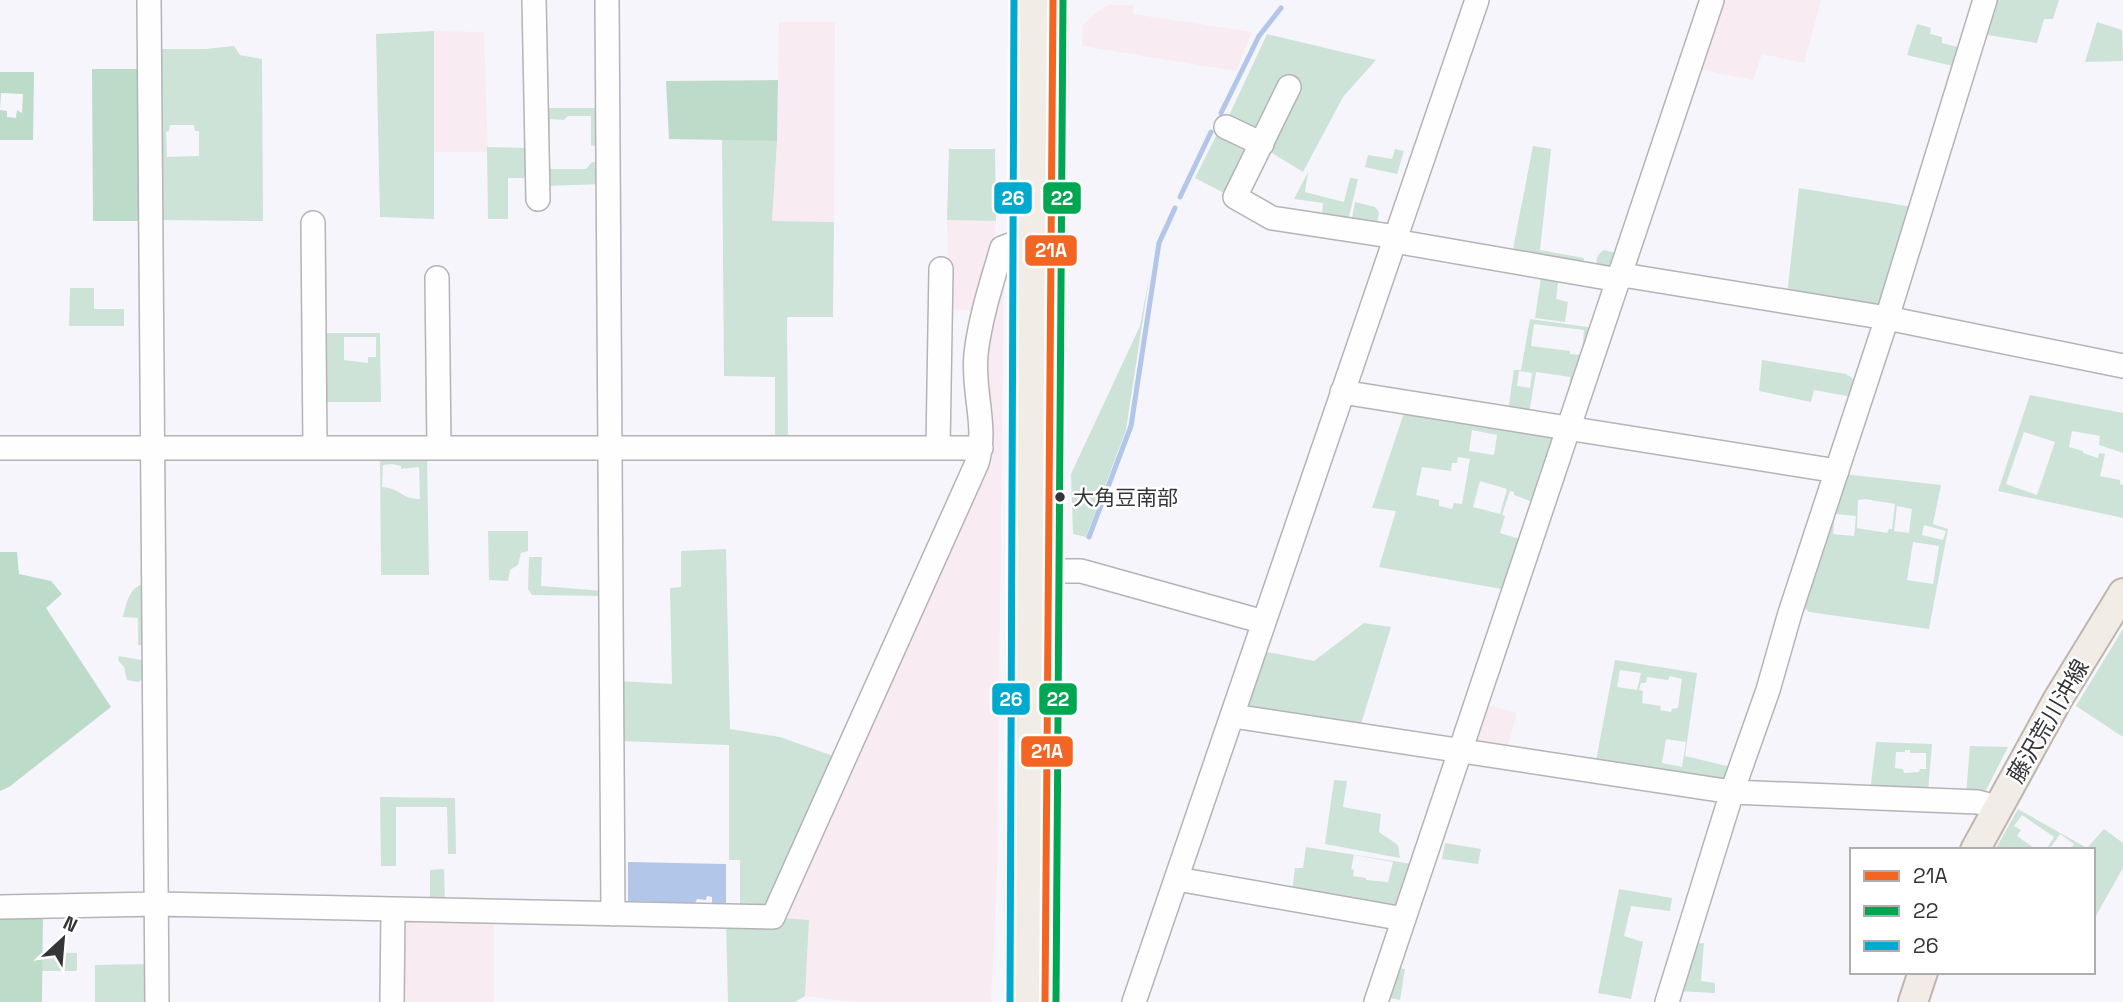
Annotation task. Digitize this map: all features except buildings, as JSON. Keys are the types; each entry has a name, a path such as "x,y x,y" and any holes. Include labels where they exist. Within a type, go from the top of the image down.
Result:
{"main road":[{"path":"1026,0 1038,246"},
{"path":"1045,1002 1036,571 1038,246 1053,0"},
{"path":"1020,1002 1036,571"},
{"name":"藤沢荒川沖線","path":"1976,848 2058,699 2123,593"},
{"path":"1913,1002 1922,974"}],"street":[{"path":"149,0 157,1002"},
{"path":"534,0 538,199"},
{"path":"607,0 613,914"},
{"path":"1134,1002 1476,0"},
{"path":"1376,1002 1712,0"},
{"path":"1667,1002 1732,792 1768,690 1887,318 1985,0"},
{"path":"1289,87 1235,197 1272,218 1613,279 1629,276 1887,318 2123,366"},
{"path":"1226,127 1262,144"},
{"path":"313,223 315,448"},
{"path":"0,907 158,904 773,917 981,448 975,356 986,299 1002,248 1038,246"},
{"path":"938,447 941,268"},
{"path":"437,278 439,448"},
{"path":"1342,392 1837,471"},
{"path":"0,448 981,448"},
{"path":"1036,571 1081,572 1264,622"},
{"path":"1233,716 1732,792 1978,802 1997,807"},
{"path":"1177,879 1404,919"},
{"path":"392,1002 393,910"}],"shaded area":[{"path":"1720,0 1821,0 1804,63 1762,54 1753,80 1697,69"},
{"path":"1109,5 1133,5 1133,14 1252,32 1236,71 1082,46 1083,26 1096,12"},
{"path":"779,22 835,22 834,222 772,221 777,141"},
{"path":"434,31 484,32 488,152 434,152"},
{"path":"947,220 996,221 994,247 975,311 949,309"},
{"path":"1004,256 997,878 991,1002 854,1002 805,996 809,920 782,918 984,458 979,353"},
{"path":"1483,704 1517,713 1506,752 1471,748"},
{"path":"402,919 494,920 494,1002 401,1002"}],"green space":[{"path":"1993,0 2059,0 2053,19 2044,19 2037,43 1981,34"},
{"path":"2097,22 2122,30 2123,61 2085,62"},
{"path":"1917,24 1931,28 1930,34 1942,37 1942,43 1962,48 1956,67 1907,55"},
{"path":"434,31 434,219 380,217 376,34"},
{"path":"1267,34 1376,60 1343,97 1303,172 1225,124"},
{"path":"234,46 240,55 262,59 263,221 158,220 156,49","holes":["170,125 194,125 195,131 199,131 199,156 167,157 166,132 169,131"]},
{"path":"92,69 143,69 146,221 93,221"},
{"path":"0,72 34,72 33,140 0,140","holes":["1,93 23,94 22,113 17,110 16,118 7,117 7,111 0,110"]},
{"path":"778,80 777,141 669,139 666,81"},
{"path":"547,108 600,108 600,145 591,146 591,116 550,119 549,169 586,169 592,162 601,162 601,184 546,186"},
{"path":"1220,128 1256,146 1230,196 1195,178"},
{"path":"722,139 777,141 772,221 834,222 833,317 787,317 788,439 775,439 775,377 724,376"},
{"path":"1533,146 1551,149 1540,250 1584,258 1583,266 1512,254"},
{"path":"487,147 529,148 529,168 524,178 508,178 508,219 488,219"},
{"path":"949,149 995,149 996,221 947,220"},
{"path":"1395,149 1404,151 1397,174 1365,167 1368,155 1392,159"},
{"path":"1308,172 1305,192 1344,202 1350,178 1358,179 1348,221 1322,217 1323,203 1294,199"},
{"path":"1799,188 1913,207 1881,308 1787,295"},
{"path":"1355,202 1375,207 1379,212 1377,225 1351,223"},
{"path":"1604,250 1620,254 1615,269 1597,268 1597,258"},
{"path":"1542,271 1559,274 1556,299 1568,302 1565,322 1535,318"},
{"path":"1150,273 1126,430 1086,537 1073,534 1071,474 1140,326"},
{"path":"70,288 94,288 94,309 124,309 124,326 69,326"},
{"path":"1530,319 1595,328 1568,403 1570,377 1536,372 1529,414 1508,411 1514,370 1521,370","holes":["1534,324 1584,330 1582,355 1531,346","1519,371 1532,373 1530,388 1517,386"]},
{"path":"324,333 380,333 381,402 324,402","holes":["344,337 376,337 376,357 368,357 368,363 344,360"]},
{"path":"1762,360 1846,374 1856,385 1852,397 1814,390 1811,402 1759,391"},
{"path":"2030,395 2123,413 2123,453 2099,445 2100,436 2072,431 2069,447 2098,458 2099,453 2105,454 2100,476 2120,480 2123,485 2123,518 1998,491","holes":["2024,432 2055,442 2037,495 2006,484"]},
{"path":"1405,410 1562,431 1507,590 1379,567 1396,511 1372,508","holes":["1472,430 1497,435 1494,455 1469,451","1458,457 1470,459 1462,504 1454,503 1452,509 1439,506 1439,500 1416,495 1422,467 1451,471 1452,463 1457,463","1480,481 1507,489 1500,514 1473,507","1510,491 1535,503 1523,540 1500,533 1505,516 1502,515"]},
{"path":"380,455 427,455 429,575 381,575","holes":["383,465 401,466 401,469 419,467 420,499 382,487"]},
{"path":"1843,474 1941,485 1933,524 1948,529 1929,629 1809,612 1799,603","holes":["1858,500 1895,504 1892,529 1887,533 1857,528","1897,506 1912,509 1909,533 1894,531","1835,514 1856,516 1854,536 1833,534","1924,525 1946,531 1943,540 1922,535","1913,542 1939,546 1933,584 1907,580"]},
{"path":"488,531 528,531 528,551 521,553 518,565 510,570 508,581 489,580"},
{"path":"726,549 730,729 780,737 836,757 771,904 763,909 740,910 740,860 729,860 729,745 618,741 618,681 672,684 670,588 681,587 681,551"},
{"path":"0,552 17,552 19,574 51,581 62,594 46,608 111,707 9,787 0,791"},
{"path":"529,557 542,557 541,586 604,591 603,596 532,595 528,589"},
{"path":"143,584 149,646 138,645 138,618 123,617 131,593"},
{"path":"1364,623 1391,627 1360,727 1243,706 1262,651 1314,661"},
{"path":"2123,629 2123,737 2076,706"},
{"path":"119,656 147,661 147,677 138,682 127,680 124,667 118,660"},
{"path":"1615,660 1697,673 1685,756 1731,767 1728,784 1595,766","holes":["1620,670 1641,673 1637,690 1617,687","1670,676 1682,679 1678,708 1672,709 1671,712 1660,710 1661,706 1642,703 1643,691 1639,690 1641,683 1646,683 1647,677 1668,680","1666,739 1686,742 1682,767 1662,763"]},
{"path":"1876,742 1932,744 1928,792 1870,792","holes":["1910,750 1910,753 1926,753 1926,769 1904,773 1903,769 1895,768 1896,752"]},
{"path":"1970,746 2008,747 1983,796 1966,795"},
{"path":"1334,780 1347,781 1343,807 1381,814 1379,832 1398,845 1400,858 1325,844"},
{"path":"380,797 455,798 456,854 448,854 447,807 396,807 396,866 381,866"},
{"path":"2018,809 2087,848 2071,848 2074,844 2060,834 2050,848 2047,848 2054,837 2022,815 2014,826 2021,830 2017,836 2034,848 1996,848"},
{"path":"2104,829 2123,843 2123,868 2095,917 2095,848 2087,848"},
{"path":"1445,843 1481,849 1478,864 1442,859"},
{"path":"1306,847 1412,864 1398,906 1292,892 1295,868 1303,868","holes":["1354,855 1393,862 1388,882 1353,876 1354,870 1351,869"]},
{"path":"444,869 445,901 430,902 430,870"},
{"path":"1619,889 1672,898 1670,911 1631,906 1624,936 1643,942 1631,999 1598,993"},
{"path":"43,914 42,1002 0,1002 0,915"},
{"path":"782,918 809,920 805,996 795,1002 728,1002 726,921"},
{"path":"1704,943 1701,981 1715,983 1715,993 1676,991 1692,944"},
{"path":"42,952 77,953 77,971 42,971"},
{"path":"147,964 147,1002 95,1002 95,965"},
{"path":"1394,968 1405,969 1400,1000 1384,997"}],"water":[{"path":"628,862 726,864 726,903 712,903 712,897 707,896 706,900 697,899 695,903 628,901"}],"waterway":[{"path":"1221,113 1259,36 1281,8"},
{"path":"1180,197 1211,132"},
{"path":"1089,537 1131,426 1159,243 1175,208"}],"transit line":[{"name":"26","path":"1010,1002 1014,0"},
{"name":"21A","path":"1045,1002 1053,0"},
{"name":"22","path":"1056,1002 1063,0"}],"place":[{"name":"大角豆南部","path":"1060,497"}]}
